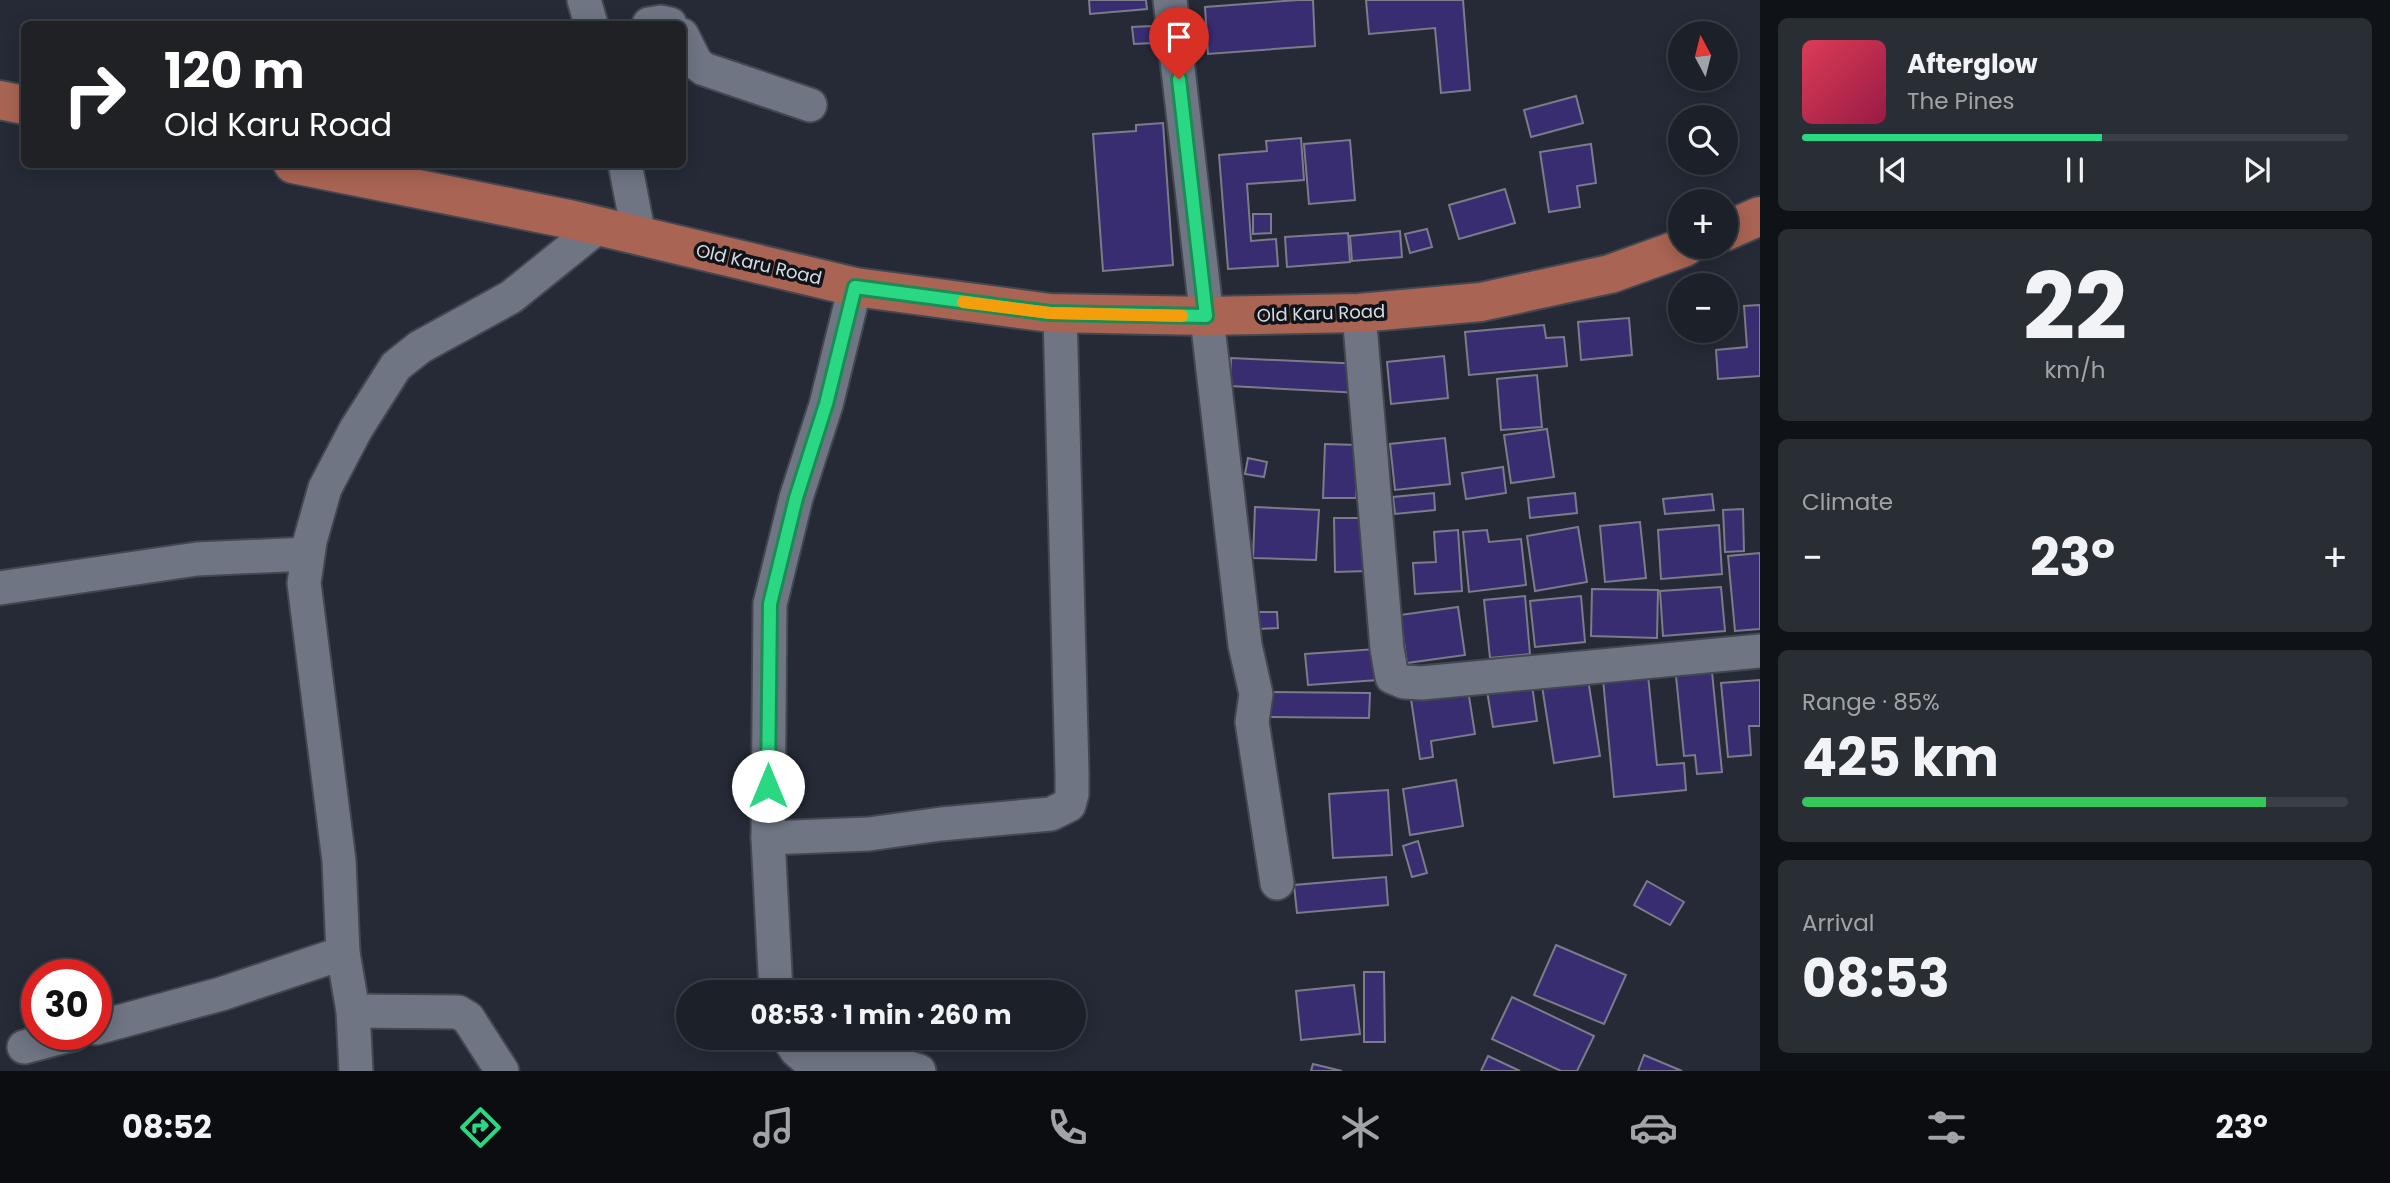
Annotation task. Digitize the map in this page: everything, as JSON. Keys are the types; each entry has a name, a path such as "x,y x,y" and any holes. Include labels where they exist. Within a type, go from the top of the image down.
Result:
{"main road":[{"path":"0,100 21,105"},
{"name":"Old Karu Road","path":"321,168 599,226 855,287 1060,313 1206,316 1359,313 1494,299 1611,274 1668,253"}],"street":[{"path":"584,0 590,21"},
{"path":"1170,0 1245,645 1256,694 1252,722 1277,883"},
{"path":"686,43 696,63 704,69 810,105"},
{"path":"626,168 639,236"},
{"path":"356,1071 353,1011 343,953 339,861 304,583 307,554 326,488 356,429 396,366 420,347 511,297 599,226"},
{"path":"775,980 768,838 770,604 796,498 826,404 855,287"},
{"path":"768,838 869,834 1051,814 1069,805 1072,773 1060,313"},
{"path":"1359,313 1387,649 1392,677 1404,682 1422,683 1760,651"},
{"path":"0,588 197,559 307,554"},
{"path":"112,1024 221,994 343,953"},
{"path":"353,1011 458,1012 468,1018 502,1071"},
{"path":"796,1050 810,1062 878,1062 919,1071"}],"building":[{"path":"1089,0 1146,0 1147,9 1090,14"},
{"path":"1313,0 1315,46 1208,54 1205,7"},
{"path":"1366,0 1463,0 1470,90 1441,93 1435,28 1369,34"},
{"path":"1152,26 1153,43 1134,44 1132,27"},
{"path":"1576,96 1583,123 1531,137 1524,110"},
{"path":"1163,123 1173,265 1103,271 1093,134 1136,131 1136,125"},
{"path":"1301,138 1304,180 1247,184 1251,241 1276,239 1278,266 1228,269 1219,155 1267,151 1266,141"},
{"path":"1350,140 1355,200 1309,204 1304,144"},
{"path":"1591,144 1596,183 1577,186 1580,207 1549,212 1540,152"},
{"path":"1505,189 1515,223 1459,239 1449,205"},
{"path":"1253,214 1271,214 1271,233 1253,234"},
{"path":"1427,229 1432,247 1410,253 1405,234"},
{"path":"1400,231 1402,257 1352,261 1350,236"},
{"path":"1348,233 1350,262 1287,267 1285,237"},
{"path":"1760,305 1760,376 1718,379 1716,350 1747,347 1744,306"},
{"path":"1629,318 1632,355 1581,360 1578,322"},
{"path":"1544,325 1546,338 1564,337 1567,366 1469,375 1465,332"},
{"path":"1444,356 1448,398 1391,404 1387,362"},
{"path":"1231,358 1362,364 1360,393 1230,386"},
{"path":"1537,375 1542,427 1501,430 1497,379"},
{"path":"1547,429 1554,477 1511,483 1504,435"},
{"path":"1445,438 1450,484 1395,490 1390,444"},
{"path":"1325,444 1357,445 1356,498 1323,498"},
{"path":"1248,458 1267,462 1264,477 1245,474"},
{"path":"1503,467 1506,493 1466,499 1462,473"},
{"path":"1434,493 1435,510 1395,514 1393,497"},
{"path":"1575,493 1577,513 1530,518 1528,498"},
{"path":"1712,494 1714,510 1665,514 1663,499"},
{"path":"1255,507 1319,510 1316,560 1253,558"},
{"path":"1743,509 1744,551 1725,552 1723,510"},
{"path":"1334,518 1366,518 1367,571 1335,572"},
{"path":"1640,522 1646,578 1605,582 1600,526"},
{"path":"1719,525 1722,574 1661,579 1658,530"},
{"path":"1578,527 1587,582 1535,591 1527,536"},
{"path":"1458,530 1462,591 1415,594 1413,563 1436,562 1434,532"},
{"path":"1487,530 1489,542 1521,539 1526,585 1469,592 1463,532"},
{"path":"1760,553 1760,629 1735,631 1728,556"},
{"path":"1721,587 1725,631 1663,636 1660,591"},
{"path":"1592,589 1658,590 1657,638 1591,636"},
{"path":"1525,596 1530,654 1490,658 1484,600"},
{"path":"1581,596 1585,642 1535,647 1530,601"},
{"path":"1458,607 1465,655 1407,663 1400,615"},
{"path":"1259,612 1277,612 1278,628 1259,629"},
{"path":"1376,649 1378,680 1308,685 1305,654"},
{"path":"1712,672 1722,772 1697,774 1695,755 1684,756 1676,676"},
{"path":"1648,675 1657,765 1684,763 1686,790 1614,797 1603,679"},
{"path":"1588,679 1600,756 1554,763 1542,686"},
{"path":"1760,680 1760,726 1749,726 1751,755 1728,757 1721,683"},
{"path":"1532,685 1537,721 1493,727 1487,691"},
{"path":"1468,690 1475,734 1431,741 1433,757 1420,759 1411,699"},
{"path":"1267,692 1370,693 1369,718 1266,717"},
{"path":"1456,780 1463,826 1410,835 1403,789"},
{"path":"1388,790 1392,855 1333,858 1329,794"},
{"path":"1418,841 1427,873 1412,877 1403,846"},
{"path":"1386,877 1388,905 1297,913 1294,885"},
{"path":"1647,881 1684,902 1670,925 1634,905"},
{"path":"1556,945 1626,975 1604,1024 1534,995"},
{"path":"1364,972 1384,972 1385,1042 1364,1042"},
{"path":"1354,985 1360,1034 1301,1040 1296,991"},
{"path":"1512,997 1594,1036 1577,1071 1561,1071 1492,1039"},
{"path":"1644,1055 1682,1071 1638,1071"},
{"path":"1488,1056 1520,1071 1481,1071"},
{"path":"1313,1064 1342,1071 1311,1071"}],"slow traffic":[{"path":"963,302 1050,313 1182,316"}],"route":[{"path":"768,786 770,604 796,498 826,404 855,287 1050,313 1206,316 1179,79"}]}
